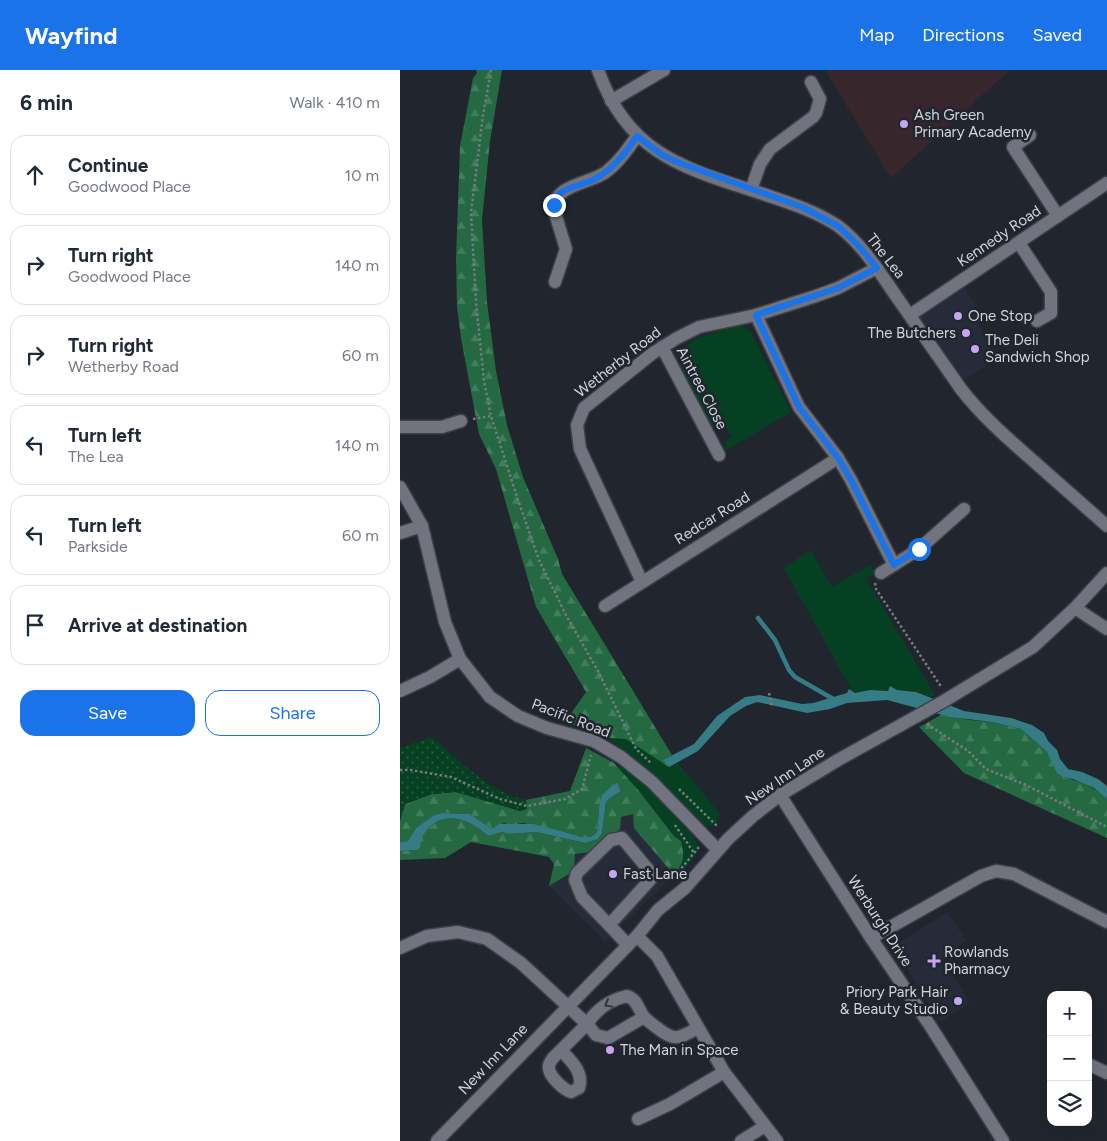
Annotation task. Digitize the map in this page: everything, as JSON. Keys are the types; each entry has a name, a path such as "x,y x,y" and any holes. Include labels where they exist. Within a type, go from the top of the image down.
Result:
{"street":[{"name":"The Lea","path":"598,70 604,87 624,122 637,136 662,155 751,190 802,207 838,226 857,244 877,268 962,390 997,429 1107,526"},
{"path":"612,101 664,70"},
{"path":"751,190 760,164 770,148 816,113 820,99 811,82"},
{"path":"555,282 566,249 554,210 557,196 606,172 626,152 637,136"},
{"path":"1030,136 1013,147 1058,216"},
{"name":"Kennedy Road","path":"910,315 1107,183"},
{"path":"1019,243 1051,292 1051,313 1037,321"},
{"name":"Wetherby Road","path":"642,582 580,449 577,425 584,408 591,400 677,338 699,328 756,315 838,288 877,268"},
{"path":"756,315 799,407 838,458 894,565"},
{"name":"Aintree Close","path":"662,347 718,446"},
{"path":"400,427 442,420 461,421"},
{"name":"Redcar Road","path":"605,606 838,458"},
{"name":"Pacific Road","path":"400,487 422,526 445,622 460,659 490,697 518,716 547,728 594,741 621,757 652,782 718,850"},
{"path":"881,573 919,549 964,509"},
{"path":"400,533 422,526"},
{"name":"New Inn Lane","path":"437,1141 628,946 658,910 685,888 718,850 753,816 780,795 1033,647 1075,608 1107,573"},
{"path":"1075,608 1107,629"},
{"path":"400,691 430,677 460,659"},
{"name":"Werburgh Drive","path":"780,795 871,938 931,1027 1002,1141"},
{"path":"609,925 651,878 650,871 622,838 612,840 577,873 575,880 582,897 628,946"},
{"path":"871,938 973,880 996,871 1014,874 1107,922"},
{"path":"400,948 427,936 458,932 487,939 521,963 587,1024 596,1035 608,1038 644,1017"},
{"path":"637,936 657,956 724,1072 777,1141"},
{"path":"561,1050 598,1010 627,996 634,1000 644,1017 673,1038 685,1035 698,1028"},
{"path":"1092,1066 1107,1073"},
{"path":"638,1120 724,1072"},
{"path":"741,1141 766,1126"}],"path":[{"path":"491,70 483,115 471,212 476,302 484,381 491,416 539,560 566,615 598,671 636,749"},
{"path":"461,421 491,416"},
{"path":"881,573 875,579 876,590 946,699"},
{"path":"769,693 772,708"},
{"path":"920,714 968,751 986,768 1026,785 1107,827"},
{"path":"400,770 451,777 500,799 527,806 566,799 582,789 594,741"},
{"path":"675,876 706,838"}],"shaded area":[{"name":"Ash Green Primary Academy","path":"825,70 1010,70 891,178"},
{"path":"960,281 981,313 974,318 999,357 958,384 910,315"},
{"path":"634,814 643,838 674,875 605,941 549,886 574,871 574,854 620,817"},
{"path":"948,912 966,941 954,949 957,955 945,963 970,1003 940,1022 897,951 898,943"}],"green space":[{"path":"476,70 502,70 490,141 482,220 487,302 496,371 507,425 523,477 558,559 562,574 672,755 664,760 669,767 626,739 610,738 565,722 586,692 536,607 496,469 479,434 461,338 457,307 456,259 460,146 473,78 477,73"},
{"path":"741,324 752,334 791,412 725,451 726,441 732,437 724,425 719,428 711,426 678,360 684,347 698,338"},
{"path":"811,550 832,587 870,565 876,573 866,578 935,695 930,697 916,692 897,690 893,687 888,691 870,690 855,693 852,691 784,568"},
{"path":"941,715 992,722 1021,729 1047,752 1063,777 1087,785 1107,799 1107,838 964,773 919,727"},
{"path":"432,737 487,783 512,796 526,800 527,809 520,811 456,792 432,794 405,804 400,821 400,748"},
{"path":"609,738 626,739 669,766 677,762 720,814 716,825 706,826"},
{"path":"586,748 614,763 639,791 674,836 681,841 683,860 674,875 634,828 633,814 621,817 620,829 590,852 575,854 574,871 549,886 554,864 549,857 471,842 445,858 400,860 400,851 416,850 420,839 430,827 444,819 452,818 460,819 475,826 488,836 502,832 509,834 536,832 585,843 598,839 602,833 606,802 621,791 617,782 599,808 597,832 591,837 582,837 523,823 509,825 504,823 492,829 470,814 442,813 434,815 416,828 408,841 400,842 400,821 405,804 432,794 456,792 520,811 526,809 526,800 570,791"},
{"path":"614,763 633,776 664,805 698,844 698,852 677,878 674,875 681,865 681,841 674,836 639,791"}],"water":[{"path":"890,686 897,690 916,692 964,711 1011,718 1032,725 1044,733 1068,769 1082,772 1098,779 1107,786 1107,799 1094,788 1057,773 1047,752 1021,729 992,722 950,717 887,700 847,703 830,709 807,713 757,702 746,706 730,716 698,751 669,767 663,760 694,744 717,716 745,697 760,695 802,704 813,703 847,693 849,689 855,693 870,690 888,691"},
{"path":"617,782 621,791 606,802 602,833 598,839 585,843 536,832 509,834 502,832 488,836 467,822 451,818 436,822 429,828 423,836 420,848 400,851 400,842 408,841 416,828 434,815 442,813 470,814 492,829 499,824 533,824 582,837 591,837 597,832 602,795"}],"waterway":[{"path":"758,618 775,640 789,670 795,677 835,700"}],"place":[{"name":"Ash Green Primary Academy","path":"904,124"},
{"name":"One Stop","path":"958,316"},
{"name":"The Butchers","path":"966,333"},
{"name":"The Deli Sandwich Shop","path":"975,349"},
{"name":"Fast Lane","path":"613,874"},
{"name":"Rowlands Pharmacy","path":"934,961"},
{"name":"Priory Park Hair & Beauty Studio","path":"958,1001"},
{"name":"The Man in Space","path":"610,1050"}],"route":[{"path":"554,205 560,193 593,180 606,172 626,152 637,136 662,155 677,162 802,207 838,226 857,244 877,268 838,288 756,315 799,407 838,458 894,565 919,549"}]}
